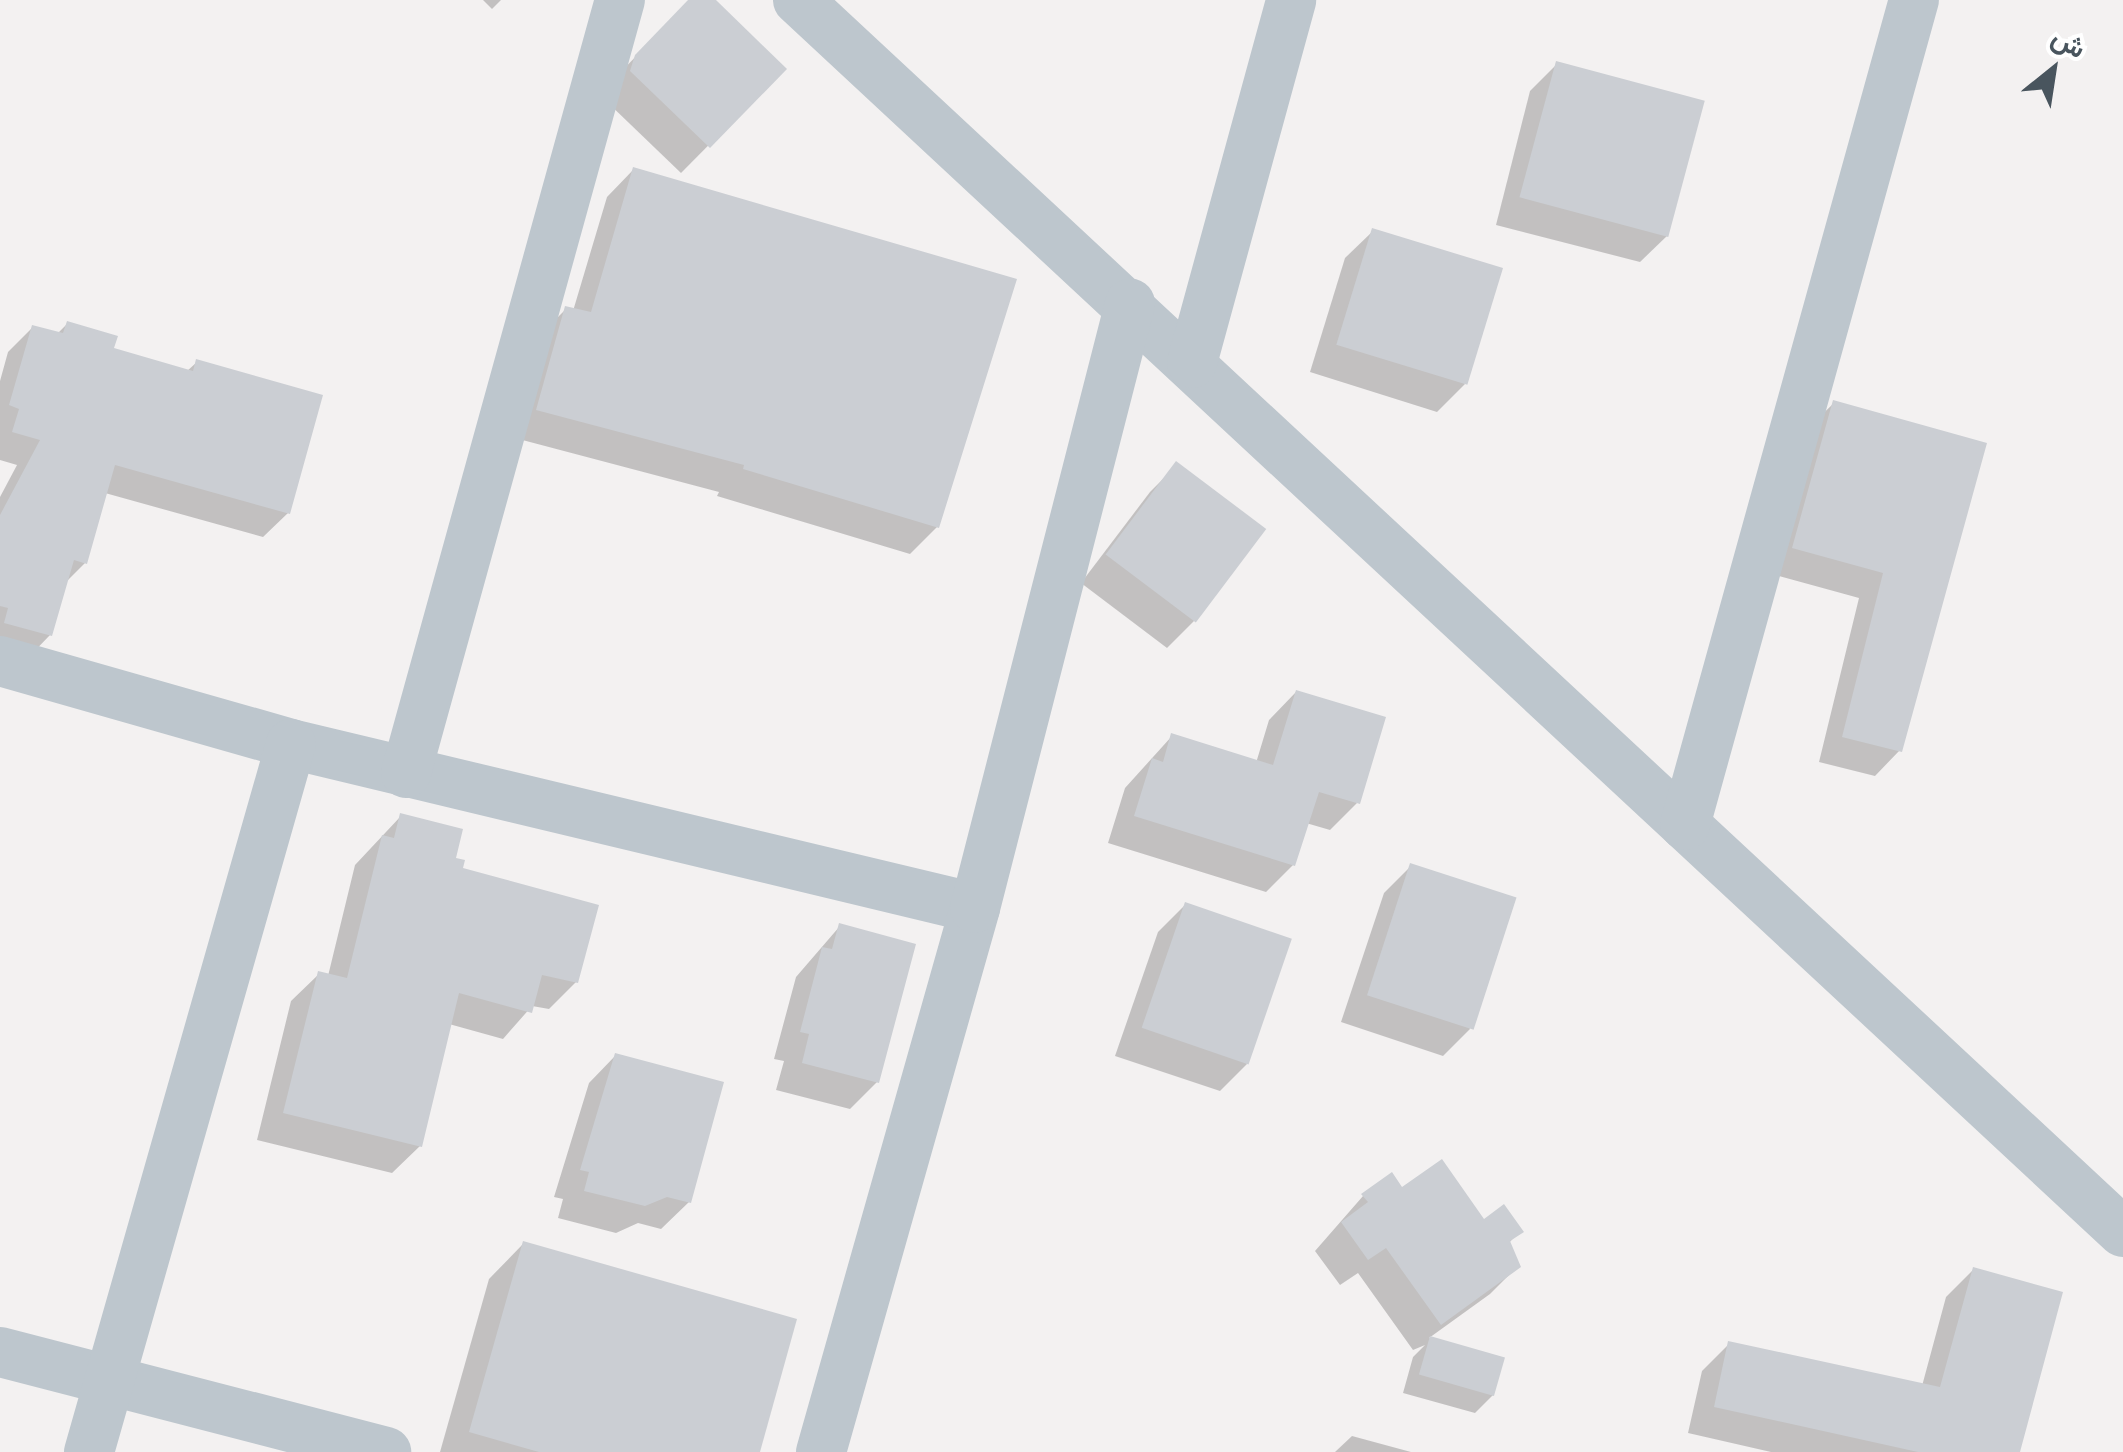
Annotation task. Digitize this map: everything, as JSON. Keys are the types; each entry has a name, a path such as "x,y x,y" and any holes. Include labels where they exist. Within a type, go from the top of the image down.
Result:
{"street":[{"path":"406,773 620,0"},
{"path":"798,0 1130,304 2123,1232"},
{"path":"1192,363 1292,0"},
{"path":"1685,825 1914,0"},
{"path":"821,1452 974,908 1130,304"},
{"path":"0,662 291,744 974,908"},
{"path":"89,1452 291,744"},
{"path":"0,1352 386,1452"}],"building":[{"path":"688,0 716,0 787,69 710,148 630,71 635,55"},
{"path":"1556,61 1705,101 1668,237 1520,197"},
{"path":"633,167 1017,279 939,528 743,469 744,465 536,410 565,306 591,312"},
{"path":"1372,228 1503,268 1467,385 1336,345"},
{"path":"67,321 118,336 114,348 193,371 196,359 323,395 290,514 115,465 87,564 74,560 52,636 4,623 8,608 0,606 0,515 40,440 12,432 19,409 9,405 32,325 63,333"},
{"path":"1833,400 1987,443 1902,752 1842,737 1883,573 1792,548"},
{"path":"1176,461 1266,529 1196,622 1106,554"},
{"path":"1296,690 1386,717 1360,804 1319,792 1295,866 1134,816 1152,758 1163,762 1171,733 1273,765"},
{"path":"400,813 463,829 456,858 465,860 463,868 599,905 578,983 542,975 532,1013 459,993 422,1147 283,1113 318,971 347,978 382,835 394,838"},
{"path":"1410,863 1517,898 1474,1030 1367,995"},
{"path":"1185,902 1292,939 1249,1065 1142,1028"},
{"path":"839,923 916,944 879,1083 802,1063 809,1034 800,1032 822,947 832,949"},
{"path":"615,1053 724,1082 691,1203 667,1197 645,1206 584,1191 589,1172 580,1170"},
{"path":"1442,1159 1484,1219 1504,1204 1524,1232 1510,1241 1521,1267 1441,1325 1386,1248 1368,1260 1341,1222 1368,1202 1361,1194 1392,1172 1402,1187"},
{"path":"523,1241 797,1319 760,1452 539,1452 469,1432"},
{"path":"1973,1267 2063,1292 2020,1452 1918,1452 1714,1407 1728,1341 1940,1387"},
{"path":"1430,1336 1505,1357 1494,1396 1419,1374"}]}
